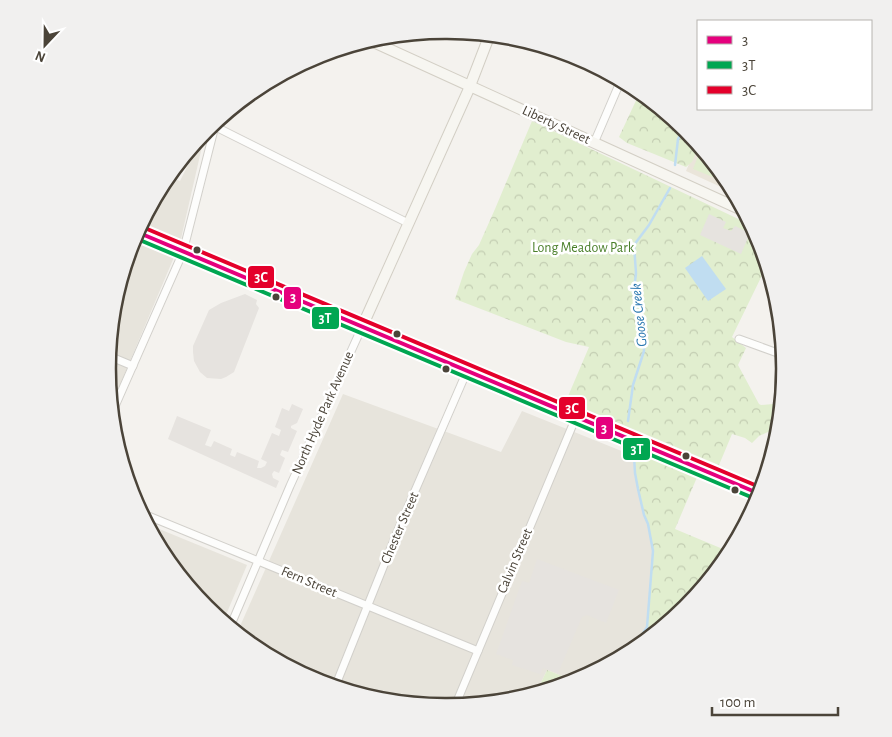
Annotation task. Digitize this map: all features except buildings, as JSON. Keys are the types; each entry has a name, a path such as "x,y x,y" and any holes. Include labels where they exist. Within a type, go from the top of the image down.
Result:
{"main road":[{"path":"144,235 752,491"}],"street":[{"name":"North Hyde Park Avenue","path":"233,620 470,86 487,42"},
{"name":"Liberty Street","path":"381,45 733,206"},
{"path":"594,143 618,87"},
{"path":"221,128 408,224"},
{"path":"118,400 183,252 211,137"},
{"path":"739,339 775,353"},
{"path":"116,359 133,366"},
{"name":"Chester Street","path":"338,680 467,371"},
{"name":"Calvin Street","path":"459,698 576,417"},
{"name":"Fern Street","path":"152,517 478,651"}],"shaded area":[{"path":"202,147 180,243 117,392 117,347 127,283 141,242 150,223 176,179 180,181 190,160"},
{"path":"695,152 721,187 686,171"},
{"path":"709,214 726,222 723,228 731,231 735,226 746,231 748,237 741,254 700,235"},
{"path":"245,294 257,300 256,304 259,308 234,372 221,379 207,378 200,372 194,361 193,346 209,310 221,303"},
{"path":"343,394 501,452 522,411 634,456 638,489 653,551 647,627 643,633 629,643 572,673 563,676 547,670 540,684 510,692 468,698 424,698 382,692 340,681 281,654 240,626"},
{"path":"292,404 303,409 297,423 291,426 291,428 297,431 288,452 282,450 280,455 285,458 279,473 274,471 272,474 273,478 279,481 276,488 168,439 177,416 211,430 205,445 211,447 214,441 232,449 230,455 235,457 237,452 259,461 257,468 261,468 267,462 261,459 272,433 279,436 281,430 275,427 282,408 289,411"},
{"path":"158,528 247,565 226,614 213,602 184,569"},
{"path":"537,559 619,590 606,623 587,615 582,617 558,673 543,668 540,674 512,665 513,660 496,654 522,581 529,583"}],"green space":[{"path":"637,99 679,135 696,153 692,162 686,167 627,143 619,137"},
{"name":"Long Meadow Park","path":"532,121 740,220 751,242 762,275 732,337 746,348 738,365 759,404 773,404 769,431 759,436 752,443 745,438 732,434 719,465 566,401 589,347 566,342 455,299 472,254 479,245"},
{"path":"698,156 715,178 693,169"},
{"path":"634,449 698,475 675,529 722,549 694,586 649,628 647,627 653,551 635,473"},
{"path":"547,670 563,676 552,681 540,684"}],"water":[{"path":"702,256 726,289 708,301 685,268"}],"waterway":[{"name":"Goose Creek","path":"675,165 680,136"},
{"name":"Goose Creek","path":"628,421 633,385 644,351 643,331 636,314 634,245 649,225 670,188"},
{"name":"Goose Creek","path":"634,456 638,489 653,551 647,627 643,633"}],"transit line":[{"name":"3C","path":"147,229 754,485"},
{"name":"3","path":"144,235 752,491"},
{"name":"3T","path":"142,241 750,497"}]}
